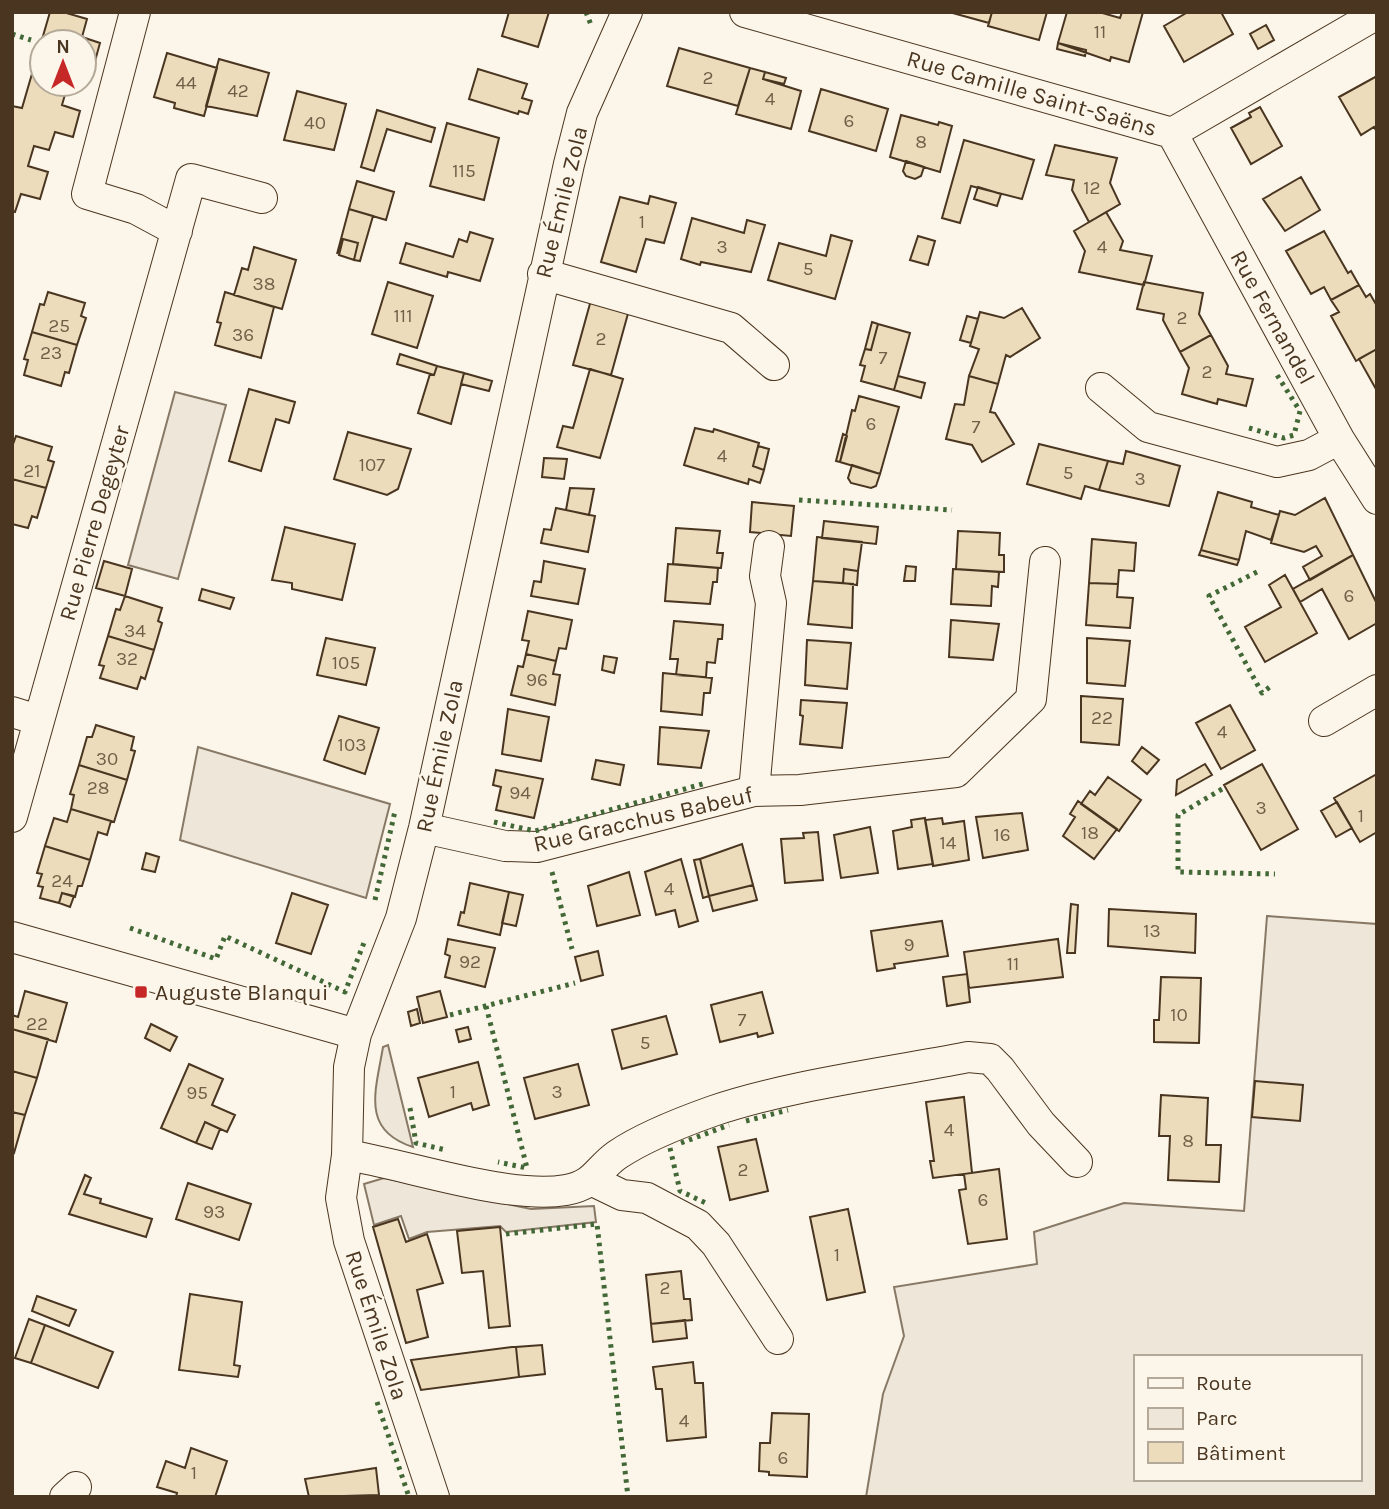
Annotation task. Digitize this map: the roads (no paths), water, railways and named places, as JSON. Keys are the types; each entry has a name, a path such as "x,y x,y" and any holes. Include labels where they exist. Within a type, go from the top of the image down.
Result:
{"street":[{"path":"135,12 87,194 136,209 177,230"},
{"name":"Rue Émile Zola","path":"434,1497 349,1241 341,1198 347,1156 349,1067 356,1034 401,918 424,828 543,274 582,113 627,12"},
{"name":"Rue Camille Saint-Saëns","path":"745,12 1172,133 1377,14"},
{"name":"Rue Fernandel","path":"1172,133 1339,439 1372,481"},
{"name":"Rue Pierre Degeyter","path":"12,817 25,716 191,179 262,198"},
{"path":"543,274 731,328 774,365"},
{"path":"1101,388 1149,427 1277,462 1309,455 1339,439"},
{"path":"754,791 771,603 765,576 769,546"},
{"name":"Rue Gracchus Babeuf","path":"424,828 505,846 537,847 754,791 800,790 956,772 1031,699 1045,562"},
{"path":"1324,721 1377,690"},
{"path":"12,937 356,1034"},
{"path":"347,1156 544,1192 569,1190 593,1181 616,1156 714,1111 763,1098 968,1057 990,1059 1041,1124 1077,1162"},
{"path":"593,1181 622,1195 647,1198 698,1225 716,1244 778,1339"}],"place":[{"name":"Auguste Blanqui","path":"141,992"}]}
